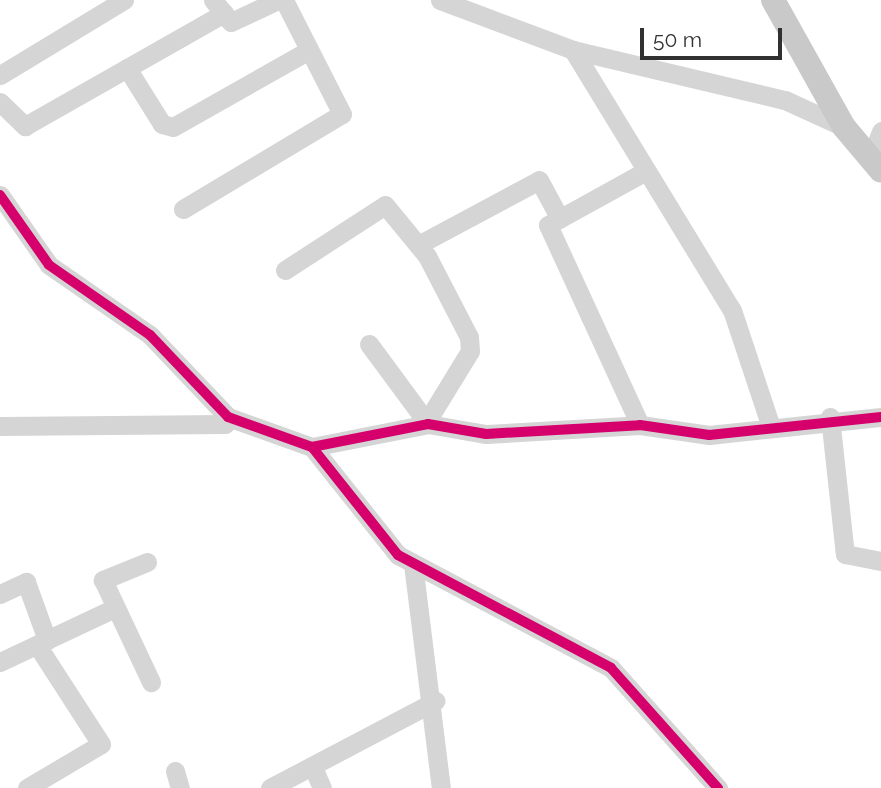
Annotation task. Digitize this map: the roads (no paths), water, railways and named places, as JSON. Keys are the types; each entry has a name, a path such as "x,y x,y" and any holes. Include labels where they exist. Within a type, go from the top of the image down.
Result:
{"main road":[{"path":"773,0 844,127 875,165"}],"street":[{"path":"0,75 124,0"},
{"path":"0,102 25,127 127,68 218,7 231,22 242,21 278,0"},
{"path":"183,209 342,114 284,0"},
{"path":"440,0 573,50 785,100 844,127"},
{"path":"127,68 162,124 173,127 309,50"},
{"path":"573,50 732,310 769,424"},
{"path":"875,165 881,131"},
{"path":"640,425 548,225 646,171"},
{"path":"418,245 538,180 560,219"},
{"path":"0,195 49,265 150,335 228,418 312,447 428,421 485,434 640,425 709,435 830,417 881,417"},
{"path":"285,271 378,206 386,205 418,245 458,309 470,351 428,421"},
{"path":"369,344 428,421"},
{"path":"830,417 845,554 881,561"},
{"path":"0,426 225,424 228,418"},
{"path":"312,447 398,555 611,668 718,788"},
{"path":"147,562 103,580 151,682"},
{"path":"413,564 435,701 441,788"},
{"path":"0,594 26,582 42,643 101,744 27,788"},
{"path":"0,662 115,608"},
{"path":"270,788 313,767 339,746 435,701"},
{"path":"313,767 322,788"}]}
